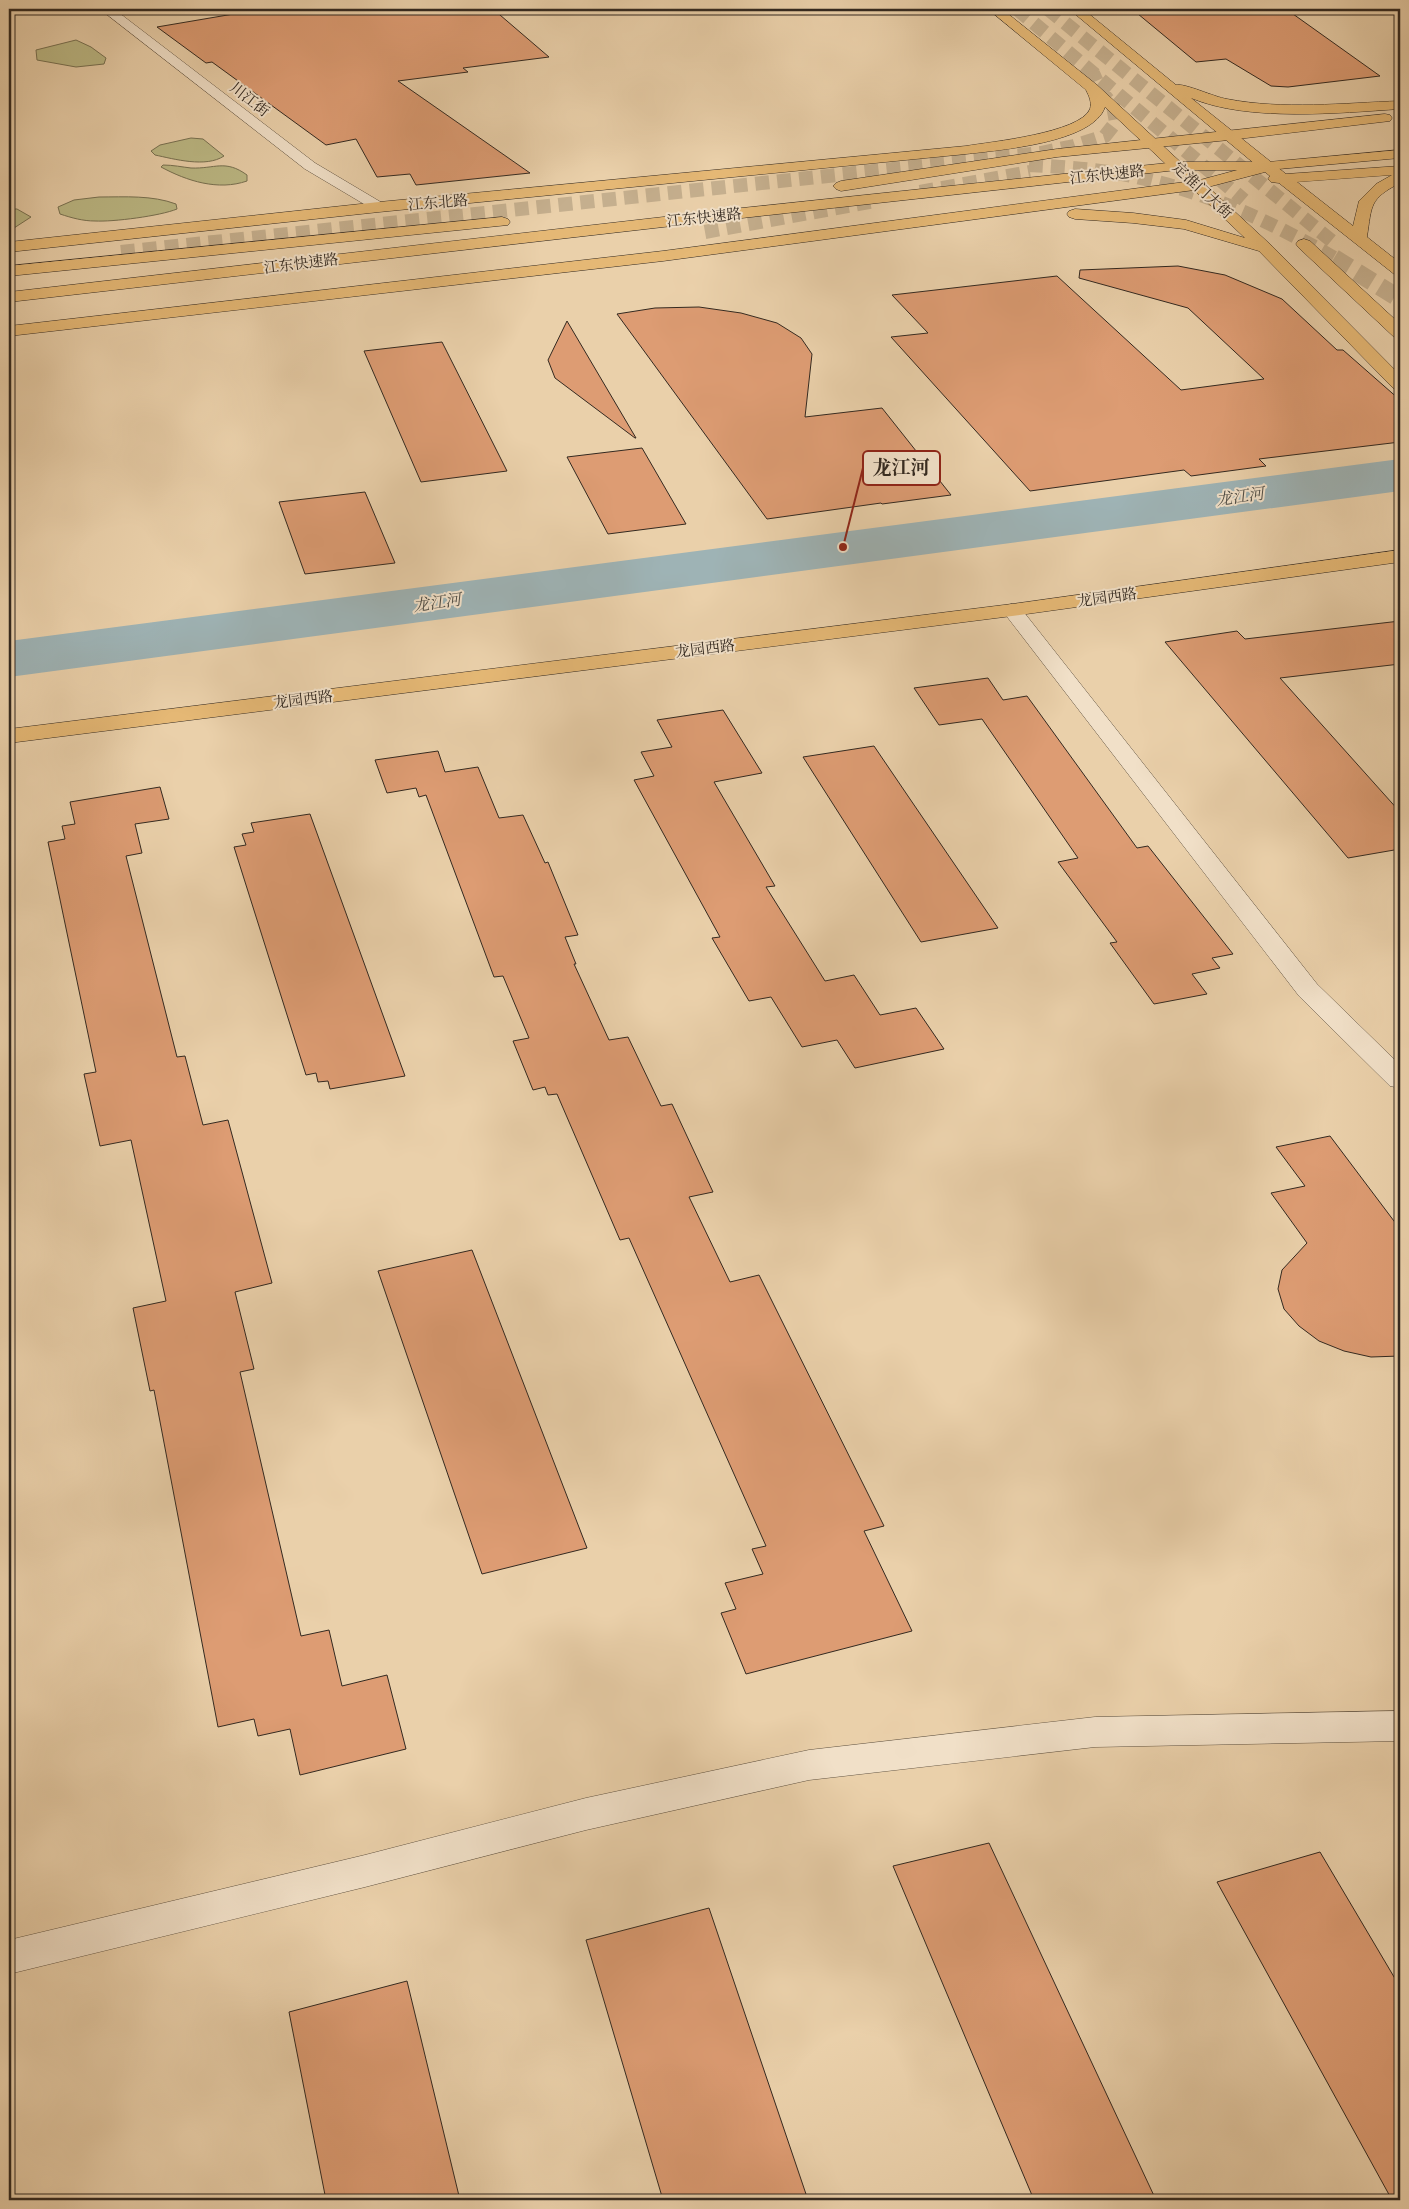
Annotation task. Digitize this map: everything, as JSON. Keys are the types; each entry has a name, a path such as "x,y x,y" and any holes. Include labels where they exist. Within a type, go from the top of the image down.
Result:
{"main road":[{"name":"定淮门大街","path":"994,9 1092,88 1177,166 1266,249 1400,385"},
{"path":"1075,9 1229,136 1400,271"},
{"path":"1148,69 1189,93 1208,99 1239,104 1307,108 1400,105"},
{"path":"868,161 966,150 1057,134 1085,121 1096,112 1098,100 1092,88"},
{"name":"江东快速路","path":"756,196 825,189 911,174 1057,153 1229,136 1385,118 1400,114"},
{"path":"1347,122 1327,134 1324,138 1326,143 1344,151 1400,154"},
{"path":"868,161 1057,153"},
{"name":"江东快速路","path":"9,297 742,213 1177,166 1268,166 1400,154"},
{"name":"江东北路","path":"9,247 379,207 868,161"},
{"path":"1197,185 1268,166"},
{"path":"9,331 663,256 1197,185 1400,170"},
{"path":"911,174 936,178 945,185 942,190 933,193"},
{"path":"1359,237 1364,204 1381,187 1400,177"},
{"path":"996,212 1086,214 1186,225 1266,249"},
{"name":"江东快速路","path":"9,271 520,220"},
{"path":"640,241 705,232"},
{"path":"9,311 621,243"},
{"path":"1304,244 1400,333"},
{"path":"9,263 122,252"},
{"name":"龙园西路","path":"9,736 1012,610 1400,556"}],"street":[{"name":"川江街","path":"106,9 310,166 379,207"},
{"path":"1012,610 1308,990 1400,1080"},
{"path":"9,1957 366,1871 586,1814 809,1765 1095,1732 1400,1726"}],"shaded area":[{"path":"76,40 91,47 106,58 104,64 76,67 37,60 36,50"},
{"path":"191,138 203,139 224,156 217,160 190,162 155,155 151,151 160,145"},
{"path":"163,165 191,168 232,167 247,175 247,181 225,185 203,183 171,172 161,167"},
{"path":"99,197 158,199 176,204 177,209 148,216 103,221 82,220 60,214 58,207 74,200"},
{"path":"9,209 17,209 31,217 14,228 9,229"}],"building":[{"path":"263,9 493,9 549,57 463,68 468,72 398,81 530,173 416,185 410,174 377,177 356,139 326,145 212,62 206,63 157,27"},
{"path":"1132,9 1286,9 1380,76 1288,87 1271,86 1226,59 1196,62"},
{"path":"1178,266 1225,275 1282,299 1337,350 1343,350 1400,400 1400,442 1259,459 1266,466 1191,476 1184,470 1030,491 891,337 928,333 892,295 1057,276 1181,390 1264,379 1188,308 1079,278 1080,270"},
{"path":"699,307 741,313 777,323 801,338 812,354 805,417 882,408 951,495 767,519 617,314 655,308"},
{"path":"567,321 636,438 555,378 548,360"},
{"path":"442,342 507,471 421,482 364,351"},
{"path":"642,448 686,524 608,534 567,457"},
{"path":"365,492 395,563 305,574 279,502"},
{"path":"1400,621 1400,664 1280,678 1400,812 1400,849 1348,858 1165,642 1237,631 1245,639"},
{"path":"988,678 1003,700 1027,696 1137,848 1148,846 1233,954 1212,958 1220,968 1192,974 1207,994 1154,1004 1110,943 1117,942 1058,862 1078,858 982,719 939,725 914,688"},
{"path":"723,710 762,773 714,782 775,886 766,887 825,981 854,975 880,1015 916,1008 944,1049 855,1068 837,1040 802,1047 771,997 749,1001 712,938 720,937 634,780 654,776 641,752 672,747 657,720"},
{"path":"874,746 998,928 921,942 803,757"},
{"path":"438,751 445,772 478,767 499,818 523,815 545,863 548,862 578,935 565,937 576,964 574,964 609,1040 628,1037 661,1106 672,1104 713,1192 689,1197 730,1282 759,1275 884,1526 864,1531 912,1631 746,1674 721,1613 736,1609 725,1583 763,1574 752,1549 766,1546 629,1238 620,1240 557,1094 548,1095 545,1087 533,1090 513,1041 529,1038 503,976 494,977 426,795 419,797 416,788 387,793 375,760"},
{"path":"160,787 169,819 135,824 142,853 126,856 177,1057 185,1056 203,1125 228,1120 272,1283 235,1292 254,1369 240,1372 301,1636 329,1630 342,1686 387,1675 406,1749 300,1775 290,1729 258,1736 254,1719 218,1727 154,1390 150,1391 133,1308 166,1301 131,1140 100,1146 84,1074 96,1072 48,842 65,839 62,826 75,824 70,802"},
{"path":"310,814 405,1076 330,1089 328,1081 318,1082 316,1073 306,1075 234,847 246,845 242,834 254,832 251,823"},
{"path":"1330,1136 1400,1229 1400,1356 1371,1357 1344,1351 1319,1341 1299,1326 1284,1309 1278,1289 1282,1270 1307,1243 1271,1193 1305,1186 1276,1147"},
{"path":"472,1250 587,1548 482,1574 378,1271"},
{"path":"989,1843 1156,2200 1034,2200 893,1866"},
{"path":"1320,1852 1400,1987 1400,2200 1392,2200 1217,1882"},
{"path":"709,1908 808,2200 663,2200 586,1940"},
{"path":"407,1981 460,2200 326,2200 289,2012"}],"waterway":[{"name":"龙江河","path":"9,659 1400,475"}],"tunnel":[{"path":"1017,9 1244,200"},
{"path":"1048,9 1333,242"},
{"path":"121,252 1041,153 1074,146 1105,136 1116,122 1113,106 1101,91 1093,73"},
{"path":"1029,165 1132,176 1186,190 1263,220 1336,259"},
{"path":"920,192 1030,172"},
{"path":"705,232 875,201"},
{"path":"1334,258 1400,299"}],"place":[{"name":"龙江河","path":"843,547"}]}
